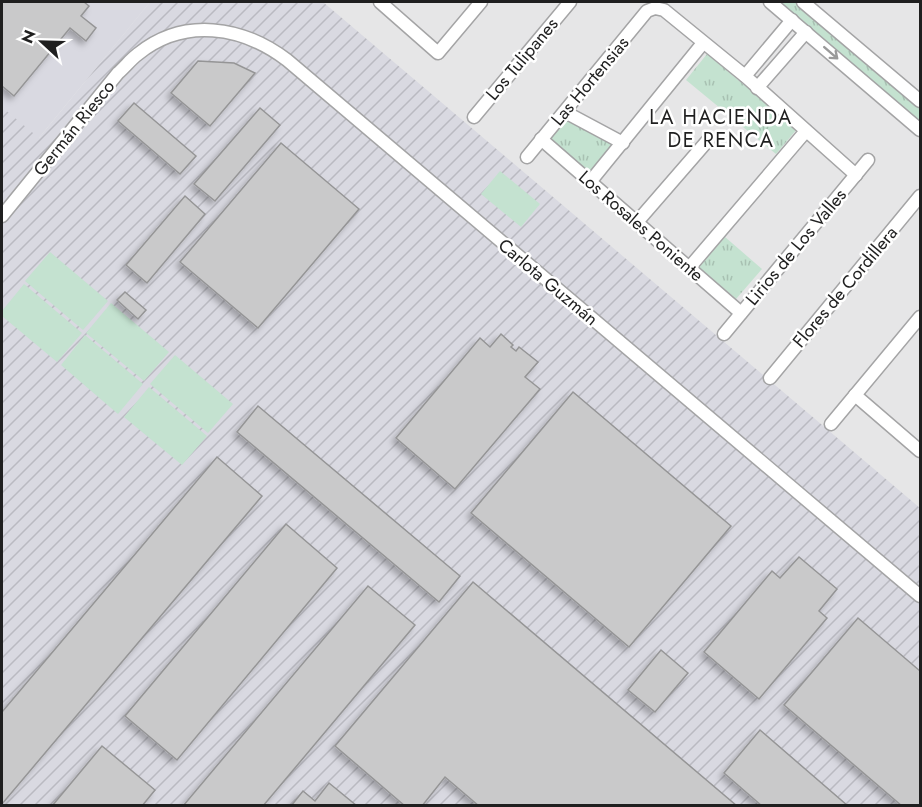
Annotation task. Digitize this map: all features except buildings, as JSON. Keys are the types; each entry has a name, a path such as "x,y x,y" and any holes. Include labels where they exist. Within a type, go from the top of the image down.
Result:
{"street":[{"path":"384,3 438,52 481,2"},
{"name":"Los Tulipanes","path":"474,117 570,2"},
{"path":"770,2 921,130"},
{"path":"803,2 921,101"},
{"name":"Las Hortensias","path":"527,157 647,11 655,8 664,10 704,43"},
{"path":"745,76 792,20"},
{"name":"Carlota Guzmán","path":"152,44 184,32 219,30 255,40 277,52 921,596"},
{"path":"758,88 806,32"},
{"path":"590,182 704,43 745,76 856,175"},
{"name":"Germán Riesco","path":"2,216 118,74 137,54 152,44"},
{"path":"565,112 622,143"},
{"path":"689,268 806,131"},
{"name":"Los Rosales Poniente","path":"541,139 741,313"},
{"path":"637,222 709,139"},
{"name":"Lirios de Los Valles","path":"724,334 868,160"},
{"name":"Flores de Cordillera","path":"770,378 921,196"},
{"path":"831,424 921,316"},
{"path":"855,395 920,448"}],"shaded area":[{"path":"2,2 150,2 38,139 2,107"},
{"path":"150,2 323,2 920,508 920,805 2,805 2,107 39,138"}],"green space":[{"path":"778,2 796,2 920,107 920,122"},
{"path":"707,54 797,129 776,154 686,80"},
{"path":"567,117 615,144 590,175 548,139"},
{"path":"500,171 540,204 521,227 481,194"},
{"path":"725,237 762,269 736,299 699,267"},
{"path":"50,252 108,301 83,330 25,281"},
{"path":"24,284 82,333 57,362 2,316 2,311"},
{"path":"111,303 169,352 144,381 86,333"},
{"path":"85,335 143,384 118,414 61,365"},
{"path":"175,355 233,404 208,433 150,384"},
{"path":"149,387 207,436 182,465 124,417"}],"district":[{"name":"LA HACIENDA DE RENCA","path":"721,128"}]}
